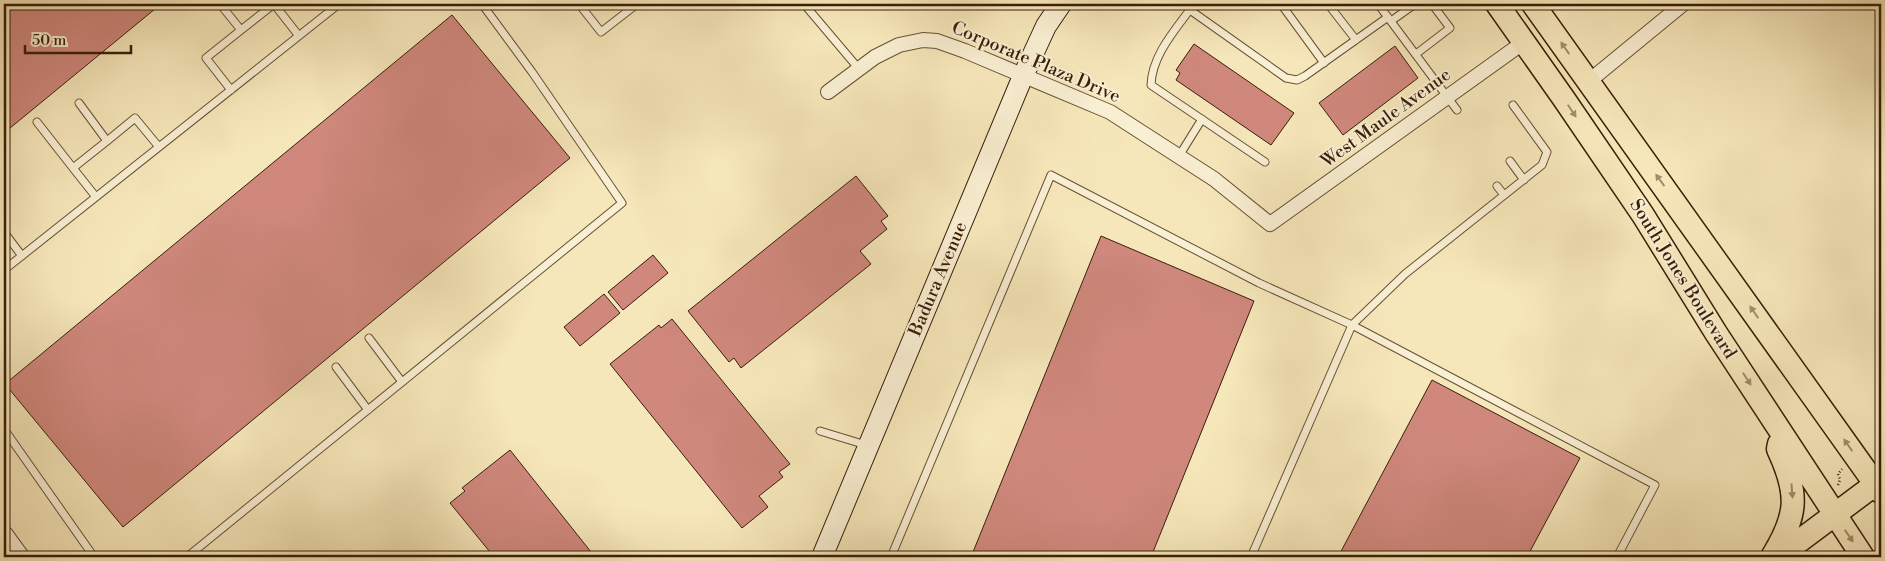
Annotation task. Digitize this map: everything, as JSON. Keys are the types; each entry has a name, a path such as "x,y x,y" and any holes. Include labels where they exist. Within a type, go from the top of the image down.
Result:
{"main road":[{"name":"Badura Avenue","path":"822,557 1023,76 1046,26 1061,4"},
{"name":"South Jones Boulevard","path":"1496,4 1643,215 1716,333 1864,557"},
{"name":"South Jones Boulevard","path":"1533,4 1880,486"},
{"path":"1772,557 1784,539 1793,505 1793,486 1778,449 1779,428"},
{"path":"1778,557 1835,515 1880,486"}],"street":[{"path":"1588,82 1683,4"},
{"name":"Corporate Plaza Drive","path":"828,92 875,57 899,45 922,40 937,42 965,51 1110,112 1214,179 1270,224"},
{"name":"West Maule Avenue","path":"1270,224 1524,42"},
{"path":"4,535 20,557"}],"lane":[{"path":"220,4 241,30"},
{"path":"231,90 206,58 241,30 274,4 299,36"},
{"path":"4,270 339,4"},
{"path":"187,557 622,203 532,72 482,4"},
{"path":"578,4 602,32 637,4"},
{"path":"804,4 859,69"},
{"path":"1281,4 1324,63"},
{"path":"1328,4 1356,40"},
{"path":"1378,4 1457,110"},
{"path":"1265,162 1151,85 1151,73 1158,57 1192,7 1286,78 1297,80 1356,40 1415,4"},
{"path":"1416,54 1450,28 1432,4"},
{"path":"79,103 107,141"},
{"path":"1251,557 1352,325 1405,274 1542,165 1547,152 1513,105"},
{"path":"73,168 135,118 159,147"},
{"path":"1179,156 1202,119"},
{"path":"37,122 96,197"},
{"path":"1510,161 1524,180"},
{"path":"891,557 1051,175 1258,283 1352,325 1656,486 1617,557"},
{"path":"1497,186 1504,195"},
{"path":"4,232 22,256"},
{"path":"369,338 402,382"},
{"path":"336,367 368,410"},
{"path":"4,429 94,557"},
{"path":"820,431 869,446"}],"path":[{"path":"1833,490 1840,484 1839,472 1847,465"}],"building":[{"path":"4,4 161,4 4,133"},
{"path":"452,15 570,158 123,527 5,384"},
{"path":"1194,44 1294,113 1271,145 1176,80 1180,73 1176,70"},
{"path":"1395,46 1418,78 1343,135 1319,103"},
{"path":"856,176 888,216 881,221 887,229 860,251 871,264 741,368 734,358 729,362 688,311"},
{"path":"1101,236 1254,301 1151,557 971,557"},
{"path":"653,255 668,273 623,310 608,292"},
{"path":"604,294 620,313 580,346 564,327"},
{"path":"672,319 790,464 779,472 783,477 759,496 768,507 742,528 610,364 659,325 661,328"},
{"path":"1432,380 1580,458 1527,557 1338,557"},
{"path":"510,450 595,557 494,557 450,503 465,491 462,488"}]}
